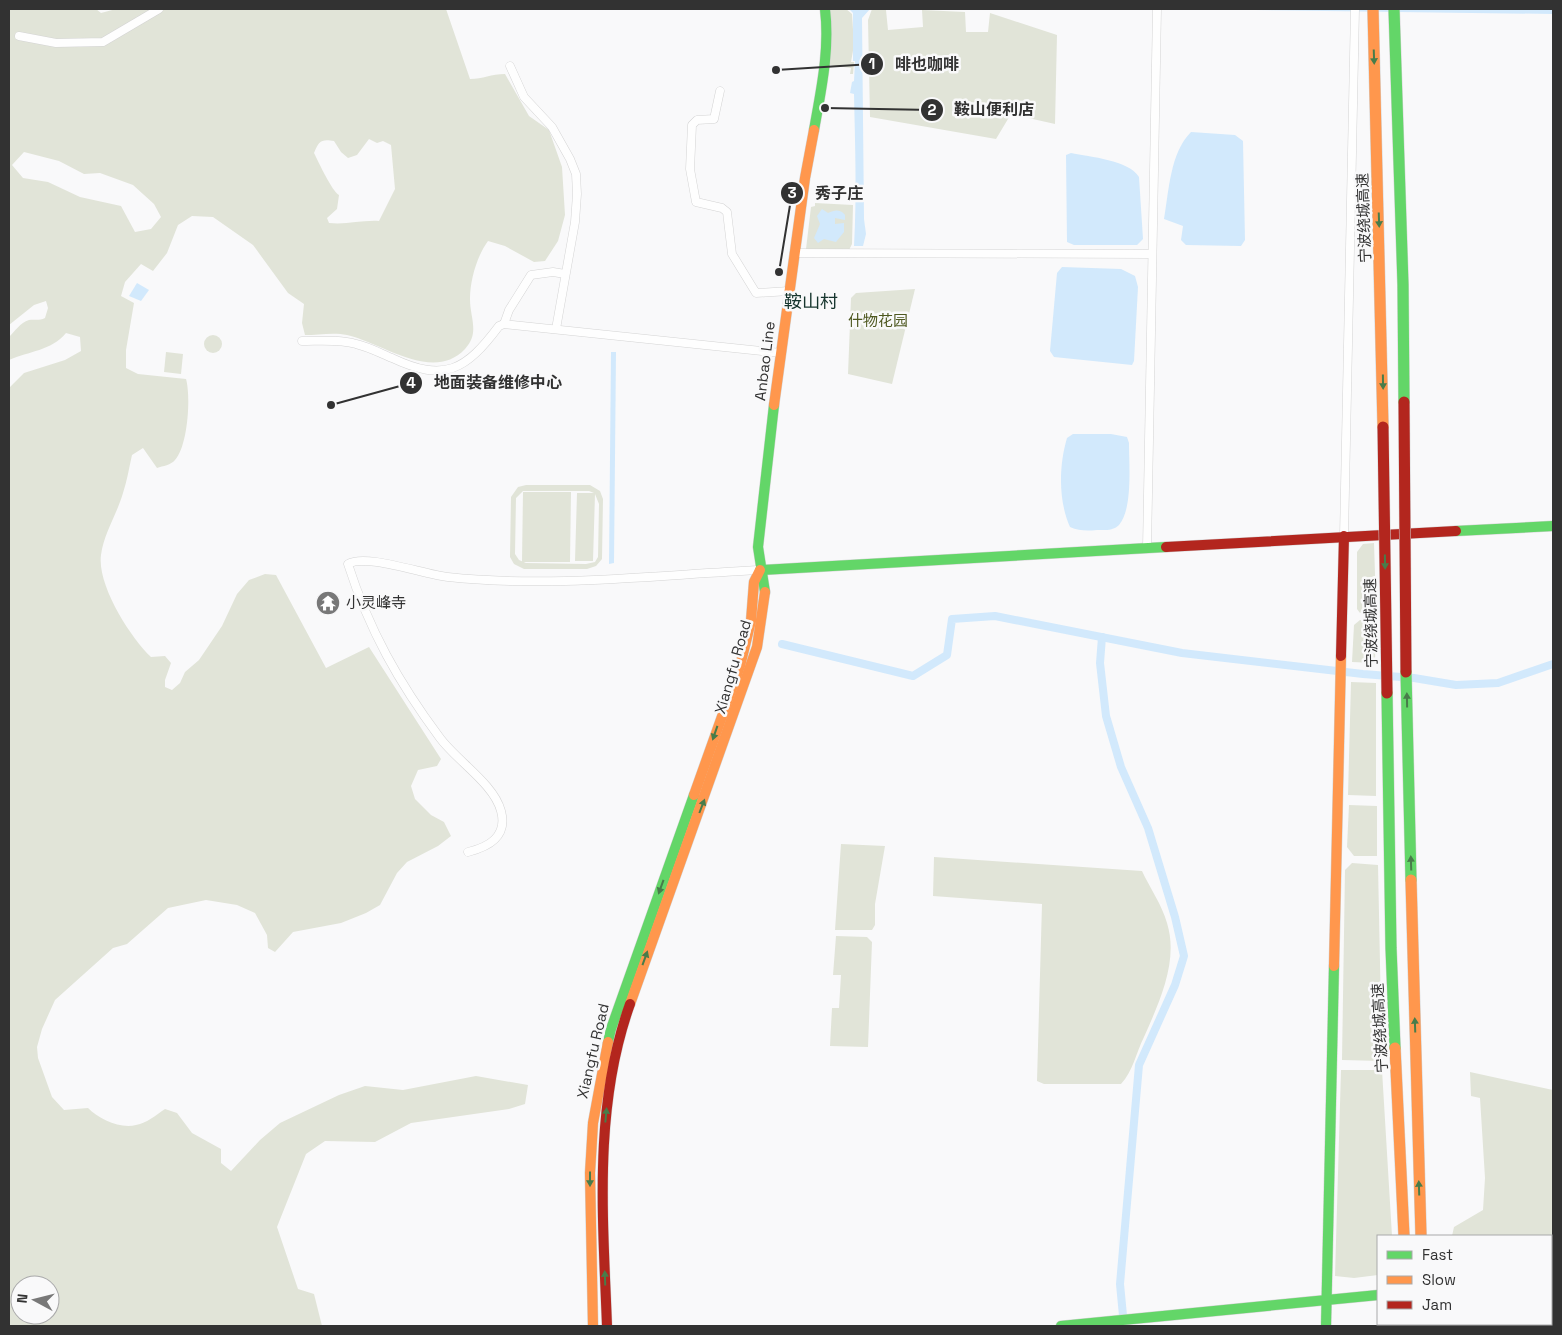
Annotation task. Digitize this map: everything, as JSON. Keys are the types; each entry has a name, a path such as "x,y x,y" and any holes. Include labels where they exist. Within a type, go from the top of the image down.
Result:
{"main road":[{"name":"Anbao Line","path":"760,570 758,547 764,479 794,253 824,76 827,36 825,9"},
{"name":"宁波绕城高速","path":"1373,9 1382,364 1391,948 1404,1235"},
{"path":"1394,9 1403,285 1408,746 1421,1235"},
{"path":"760,570 1344,536 1553,526"},
{"path":"1326,1326 1344,536"},
{"name":"Xiangfu Road","path":"592,1326 590,1174 597,1097 611,1028 740,666 751,622 754,582 760,570"},
{"name":"Xiangfu Road","path":"607,1326 601,1173 608,1091 621,1029 717,766 757,647 765,602 765,581 760,570"},
{"path":"1061,1326 1377,1295"}],"street":[{"path":"19,36 56,42 102,42 158,9"},
{"path":"1147,548 1157,11"},
{"path":"1344,536 1355,11"},
{"path":"510,66 524,97 552,127 576,174 575,222 556,329"},
{"path":"720,90 714,119 697,120 692,125 690,169 696,202 722,208 727,212 732,254 747,275 753,292 789,291"},
{"path":"794,253 1152,254"},
{"path":"504,324 509,310 531,275 553,272 565,274"},
{"path":"302,341 347,342 429,370 449,370 469,360 499,326 504,324 781,354"},
{"path":"468,852 492,843 498,835 502,823 502,812 496,799 442,741 404,689 378,641 360,602 348,564 354,560 374,562 446,577 492,580 586,580 760,570"}],"green space":[{"path":"9,9 96,9 101,13 116,9 446,9 470,79 505,74 529,116 549,130 562,167 565,215 558,241 545,261 534,262 505,246 488,241 477,261 471,284 472,337 465,349 452,358 438,362 423,362 407,358 347,335 305,335 302,323 304,304 288,293 253,245 213,217 192,216 178,225 167,253 153,271 141,264 125,282 121,296 134,303 126,350 126,368 138,374 186,379 188,397 186,433 175,460 157,468 143,448 132,455 123,493 103,547 101,567 104,581 125,624 151,657 165,656 171,663 165,680 165,687 172,690 180,683 185,672 199,660 222,626 237,594 249,580 265,574 276,575 326,668 369,647 441,759 437,766 418,770 411,786 415,799 431,815 444,822 451,836 438,846 407,862 397,873 380,905 341,923 293,932 275,952 268,948 267,935 255,913 237,905 206,900 168,908 127,944 113,948 55,1000 42,1029 37,1047 38,1058 52,1097 64,1110 88,1108 98,1116 123,1126 144,1122 165,1109 177,1113 192,1133 221,1149 221,1163 231,1171 260,1140 280,1123 339,1095 365,1086 403,1090 476,1076 528,1085 525,1104 509,1109 411,1123 375,1142 325,1141 306,1154 277,1227 298,1289 314,1294 322,1326 9,1326 9,388 24,373 65,360 81,351 80,337 66,333 54,344 9,360 9,337 26,321 45,318 48,308 46,301 34,305 9,325","holes":["369,139 377,143 383,141 391,145 395,189 379,221 329,223 327,218 337,209 339,195 322,170 314,153 319,143 326,140 334,141 341,152 348,158 357,155","24,152 59,161 84,174 100,173 133,185 154,204 161,217 151,229 135,232 121,206 80,197 48,182 23,178 12,165"]},
{"path":"828,9 846,9 852,14 854,45 851,62 854,62 853,74 850,74 851,68 828,65"},
{"path":"872,9 886,10 888,30 923,27 922,10 965,12 966,32 988,32 990,13 1057,35 1055,124 1011,114 996,139 870,117 868,20"},
{"path":"815,203 853,205 852,244 849,250 806,249 811,207 815,206"},
{"name":"什物花园","path":"915,289 892,384 848,374 851,298 856,293"},
{"path":"213,335 219,338 222,344 219,350 213,353 207,350 204,344 207,338"},
{"path":"166,352 183,354 181,374 164,372"},
{"path":"526,485 590,485 600,491 603,499 602,559 596,566 587,569 524,569 514,564 510,557 511,497 518,487","holes":["523,491 589,491 594,493 577,493 575,561 593,561 595,494 599,504 598,557 595,562 586,564 526,563 519,560 515,554 516,498"]},
{"path":"523,492 571,492 570,562 522,562"},
{"path":"1374,543 1376,607 1360,613 1357,609 1357,552 1363,544"},
{"path":"1360,620 1376,621 1375,663 1352,662 1354,625"},
{"path":"1351,682 1376,683 1376,796 1348,795"},
{"path":"1349,805 1377,806 1377,856 1354,856 1347,847"},
{"path":"841,844 885,846 875,904 875,925 872,930 835,930"},
{"path":"934,857 1142,871 1165,916 1171,952 1166,982 1156,1010 1131,1068 1121,1084 1044,1084 1037,1081 1042,904 933,896"},
{"path":"1352,863 1378,865 1382,1061 1342,1060 1345,870"},
{"path":"836,936 867,937 872,942 868,1047 830,1046 832,1008 839,1008 841,975 833,975"},
{"path":"1341,1070 1382,1070 1392,1235 1377,1235 1377,1275 1354,1278 1335,1276"},
{"path":"1470,1072 1553,1090 1553,1263 1552,1235 1452,1235 1454,1227 1483,1210 1485,1178 1480,1098 1471,1096"}],"water":[{"path":"849,9 870,9 862,18 864,219 866,234 863,246 854,246 856,188 854,94 850,93 852,82 854,81 855,61 853,61 853,13"},
{"path":"1184,9 1553,9 1553,14"},
{"path":"1191,132 1235,135 1243,141 1245,240 1241,246 1186,245 1181,240 1183,226 1164,219 1175,161 1184,141"},
{"path":"1071,153 1118,163 1134,171 1139,177 1143,239 1137,245 1074,245 1067,242 1066,155"},
{"path":"822,209 828,213 839,211 845,215 845,220 835,218 835,224 844,223 844,232 836,242 824,239 818,243 814,238 820,224 817,216"},
{"path":"1062,267 1121,269 1135,276 1138,287 1134,361 1132,365 1054,357 1050,351 1057,273"},
{"path":"137,283 149,290 141,301 129,296"},
{"path":"611,352 616,352 614,563 609,564"},
{"path":"1073,434 1111,434 1127,437 1129,443 1130,474 1128,497 1123,518 1119,525 1114,528 1086,531 1070,527 1063,506 1061,471 1067,438"}],"waterway":[{"path":"782,644 913,676 947,655 952,619 995,616 1182,653 1414,678 1456,685 1498,683 1553,664"},
{"path":"1102,637 1100,663 1106,716 1121,767 1148,828 1175,917 1184,956 1175,985 1139,1065 1120,1284 1124,1326"}],"traffic: fast":[{"path":"814,130 826,55 825,9"},
{"path":"1394,9 1403,285 1404,402"},
{"path":"765,592 758,547 774,405"},
{"path":"1456,531 1553,526"},
{"path":"760,570 1166,547"},
{"path":"1406,672 1411,880"},
{"path":"1387,693 1391,948 1395,1048"},
{"path":"608,1042 694,795"},
{"path":"1326,1326 1334,966"},
{"path":"1061,1326 1377,1295"}],"traffic: slow":[{"path":"1373,9 1383,427"},
{"path":"774,405 805,178 814,130"},
{"path":"694,795 740,666 751,621 754,582 760,570"},
{"path":"630,1004 757,647 765,592"},
{"path":"1334,966 1341,656"},
{"path":"1411,880 1421,1235"},
{"path":"593,1326 590,1173 593,1123 608,1042"},
{"path":"1395,1048 1404,1235"}],"traffic: jam":[{"path":"1404,402 1406,672"},
{"path":"1383,427 1387,693"},
{"path":"1166,547 1456,531"},
{"path":"1341,656 1344,536"},
{"path":"607,1326 603,1204 605,1123 618,1043 630,1004"}],"place":[{"name":"啡也咖啡","path":"776,70"},
{"name":"鞍山便利店","path":"825,108"},
{"name":"秀子庄","path":"779,272"},
{"name":"地面装备维修中心","path":"331,405"},
{"name":"小灵峰寺","path":"328,603"}],"district":[{"name":"鞍山村","path":"811,302"}]}
